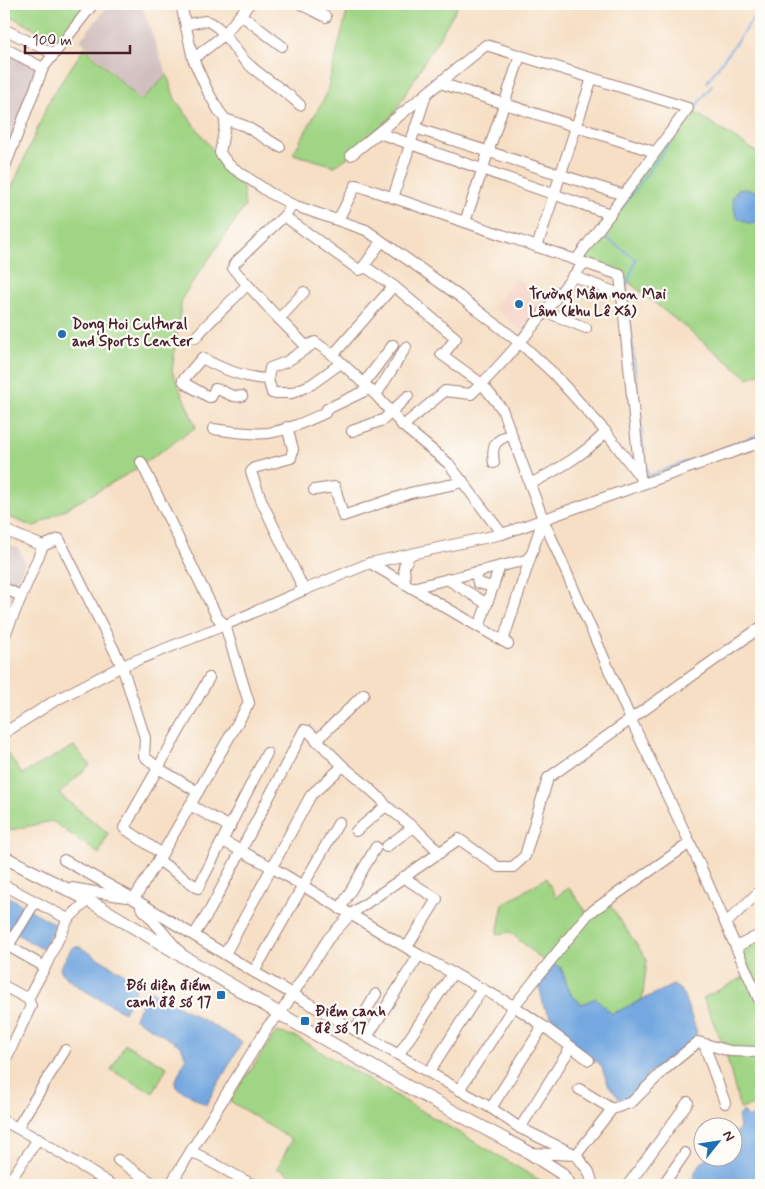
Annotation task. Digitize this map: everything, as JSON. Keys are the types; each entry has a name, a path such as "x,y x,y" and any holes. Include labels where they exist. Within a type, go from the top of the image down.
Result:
{"main road":[{"path":"4,857 88,900 280,1014 530,1153 561,1173 570,1185"}],"street":[{"path":"4,169 43,68 92,4"},
{"path":"181,4 187,24 193,59 208,92 225,118 220,153 225,161 270,193 293,205 366,230 459,296 519,342 552,372 606,432 641,480"},
{"path":"193,59 224,35 249,4"},
{"path":"300,4 326,17"},
{"path":"240,15 282,46"},
{"path":"187,24 206,21 216,27 244,60 300,105"},
{"path":"4,29 54,54"},
{"path":"351,155 486,45 688,108 610,214 580,261 573,276 482,384 471,394 445,390 403,426"},
{"path":"4,48 43,68"},
{"path":"465,222 520,56"},
{"path":"537,247 592,78"},
{"path":"440,83 655,152"},
{"path":"393,198 426,94"},
{"path":"225,118 245,126 280,147"},
{"path":"415,128 624,195"},
{"path":"379,133 610,214"},
{"path":"338,220 356,185 620,275 641,480"},
{"path":"293,205 234,264 233,268 278,320 306,346 315,342"},
{"path":"284,216 305,233 359,270 381,242"},
{"path":"364,266 395,287 456,338 442,355 482,384 502,409 543,519 631,720 690,843 761,1004"},
{"path":"573,276 622,296"},
{"path":"194,338 210,320 229,305 248,285"},
{"path":"333,355 390,290"},
{"path":"278,320 304,292"},
{"path":"544,311 586,328"},
{"path":"315,342 333,355 369,389 403,426 449,464 502,534"},
{"path":"315,342 286,362 270,368 268,380 272,393 292,393 312,384 341,363"},
{"path":"369,389 394,345"},
{"path":"213,429 269,432 325,413 327,409 369,389 406,347"},
{"path":"242,396 232,396 214,389 211,397 186,384 183,380 202,358 237,373 268,380"},
{"path":"352,431 383,420 408,396"},
{"path":"287,427 293,449 291,458 254,468 251,472 262,502 304,590"},
{"path":"530,484 575,458 606,432"},
{"path":"494,463 494,445 498,440 512,434"},
{"path":"4,733 56,700 122,666 225,625 370,563 502,534 641,480 761,442"},
{"path":"134,899 249,703 225,625 217,617 141,462"},
{"path":"314,490 335,487 343,516 410,494 463,481"},
{"path":"370,563 505,643 543,519"},
{"path":"4,530 43,546"},
{"path":"4,637 43,546 59,539 122,666 145,738 144,756 158,768 198,792"},
{"path":"409,586 404,566 410,555"},
{"path":"409,586 526,560 531,555"},
{"path":"480,627 500,566"},
{"path":"470,593 478,583 476,572"},
{"path":"447,579 487,604"},
{"path":"478,583 493,587"},
{"path":"4,588 21,596"},
{"path":"170,1185 269,1025 280,1014 328,939 351,914 459,839 498,867 513,867 525,856 548,778 761,627"},
{"path":"209,678 124,828 198,888 267,753"},
{"path":"316,741 364,694"},
{"path":"194,936 242,850 303,731 308,731 316,741 368,787 386,806 440,852"},
{"path":"224,954 273,868 311,795 343,766"},
{"path":"190,805 230,827"},
{"path":"356,831 386,806"},
{"path":"254,972 339,822"},
{"path":"340,909 381,847 412,827"},
{"path":"223,841 303,885 419,955 514,1006 589,1060"},
{"path":"459,1090 514,1006 588,914 690,843"},
{"path":"64,860 134,899 254,972 399,1054 520,1128 576,1155 589,1172 593,1185"},
{"path":"403,878 437,899 407,947"},
{"path":"4,885 68,919"},
{"path":"62,887 134,899 185,958"},
{"path":"726,923 761,890"},
{"path":"28,999 68,919 88,900"},
{"path":"35,902 6,945 45,967"},
{"path":"736,947 761,934"},
{"path":"367,1037 419,955"},
{"path":"399,1054 453,973"},
{"path":"4,986 28,999 31,1006 4,1062"},
{"path":"429,1072 482,989"},
{"path":"355,1030 376,994"},
{"path":"490,1108 544,1026"},
{"path":"576,1155 612,1109 632,1102 665,1069 698,1042 730,1050 761,1052"},
{"path":"704,1044 725,1103"},
{"path":"520,1128 571,1047"},
{"path":"17,1128 65,1050"},
{"path":"579,1089 612,1109"},
{"path":"628,1185 688,1102"},
{"path":"4,1121 38,1139 112,1185"},
{"path":"7,1185 38,1139"},
{"path":"191,1151 253,1185"},
{"path":"530,1153 576,1155"},
{"path":"663,1185 685,1153"},
{"path":"118,1160 155,1185"}],"shaded area":[{"path":"110,4 141,4 167,75 141,101 80,40"},
{"path":"4,48 43,68 4,169"},
{"name":"Trường Mầm non Mai Lâm (khu Lê Xá)","path":"516,277 545,300 522,331 493,307"},
{"path":"4,542 18,548 25,562 4,611"}],"green space":[{"path":"4,4 88,4 59,41 4,13"},
{"path":"349,4 459,4 393,115 351,155 335,166 293,154 326,95"},
{"path":"85,47 141,101 167,75 175,99 221,161 241,173 245,206 182,298 172,371 196,427 133,471 34,527 4,515 4,206 51,97"},
{"path":"688,108 761,155 761,373 748,378 620,275 576,260"},
{"path":"74,746 90,765 59,794 108,833 99,854 52,821 7,831 4,830 4,748 22,774"},
{"path":"546,878 556,897 569,888 588,914 607,901 647,960 642,1002 612,1014 582,1004 571,995 561,968 547,964 510,932 497,934 503,904"},
{"path":"761,934 761,1103 740,1109 725,1049 703,998 748,975 736,947"},
{"path":"276,1032 294,1036 548,1185 309,1185 277,1168 292,1140 230,1101"},
{"path":"125,1044 167,1067 153,1093 111,1070"}],"water":[{"path":"739,188 761,192 761,222 750,224 736,217 732,198"},
{"path":"4,894 56,925 42,949 4,926"},
{"path":"74,947 80,947 139,983 124,1012 78,986 63,974 60,968"},
{"path":"554,964 561,968 571,995 582,1004 596,998 612,1014 673,985 682,991 697,1032 692,1043 646,1075 642,1089 622,1102 608,1085 601,1065 571,1043 544,1007 539,985"},
{"path":"150,990 242,1042 206,1105 176,1087 175,1082 186,1058 181,1046 134,1018"},
{"path":"743,1111 748,1118 761,1115 761,1185 693,1185 693,1177 699,1166 742,1166 742,1116 738,1116"}],"waterway":[{"path":"707,82 761,8"},
{"path":"712,85 602,235 636,259 626,287 648,476 761,434"}],"place":[{"name":"Trường Mầm non Mai Lâm (khu Lê Xá)","path":"519,304"},
{"name":"Dong Hoi Cultural and Sports Center","path":"62,334"},
{"name":"Đối diện điếm canh đê số 17","path":"221,995"},
{"name":"Điếm canh đê số 17","path":"305,1021"}]}
